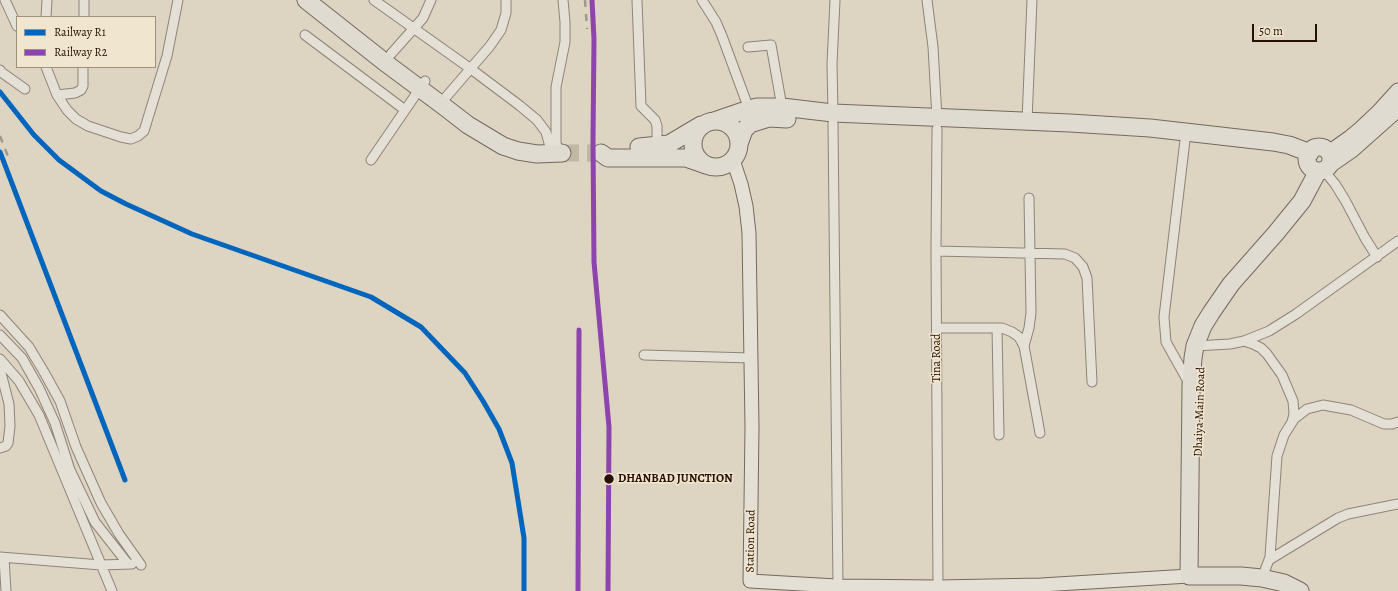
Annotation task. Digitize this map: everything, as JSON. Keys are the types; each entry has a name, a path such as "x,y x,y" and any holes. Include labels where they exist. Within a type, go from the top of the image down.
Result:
{"highway":[{"path":"315,2 391,54 422,85 446,98 509,141 518,151"},
{"path":"315,2 422,85 468,124 503,146 518,151 558,153"},
{"path":"833,118 782,107 749,109 696,128 669,144 609,150 600,153 608,158 686,158 711,166 723,166 733,160 736,155 742,133 750,124 762,119 775,118 833,118 937,123 991,129 1143,136 1274,151 1321,163"},
{"path":"937,123 1028,121 1119,126 1184,132 1289,145 1321,163"},
{"path":"711,166 701,160 695,150 694,139 699,128 709,123 725,122 737,133 739,144"},
{"name":"Dhaiya Main Road","path":"1195,576 1200,346 1203,326 1231,284 1302,201 1321,163"},
{"name":"Dhaiya Main Road","path":"1195,576 1191,386 1193,358 1200,346"},
{"path":"1195,576 1241,576 1262,578 1284,583 1300,591"}],"main road":[{"name":"Dhaiya Main Road","path":"1321,163 1379,112 1398,91"},
{"name":"Dhaiya Main Road","path":"1321,163 1353,149 1398,109"}],"street":[{"path":"5,0 16,24"},
{"path":"84,0 84,16"},
{"path":"46,68 57,94 67,110 76,119 88,126 121,137 130,139 138,136 144,131 168,56 178,0"},
{"path":"374,0 520,105 537,120 558,153"},
{"path":"391,54 423,18 432,0"},
{"path":"446,98 490,46 501,30 506,13 506,0"},
{"path":"558,153 556,143 556,87 565,42 563,0"},
{"path":"637,0 642,106 655,120 657,126 656,146"},
{"path":"702,0 716,22 749,109"},
{"path":"835,0 832,64 837,588"},
{"name":"Tina Road","path":"927,0 933,47 937,123 936,251 942,588"},
{"path":"1028,121 1032,0"},
{"path":"306,35 406,110"},
{"path":"748,47 771,45 782,107"},
{"path":"57,94 75,93 81,90 83,86 83,68"},
{"path":"0,70 25,89"},
{"path":"371,160 422,85"},
{"path":"1184,140 1164,317 1166,342 1191,386"},
{"name":"Station Road","path":"733,160 746,206 749,233 752,471 750,581 837,588 942,588 1041,585 1195,576"},
{"path":"1321,163 1342,194 1365,238 1377,257"},
{"path":"1024,346 1031,313 1029,198"},
{"path":"1200,346 1230,344 1257,337 1281,324 1398,241"},
{"path":"936,251 1030,252 1065,254 1075,258 1083,267 1087,278 1092,382"},
{"path":"0,315 29,347 44,372 60,401 76,447 101,503 119,534 141,565 100,565 2,558 6,591"},
{"path":"937,328 997,328 1012,332 1019,337 1024,346 1040,433"},
{"path":"997,328 1000,435"},
{"path":"0,335 22,358 39,388 55,423 70,470 95,522 128,564"},
{"path":"1244,341 1261,348 1268,354 1282,375 1293,401 1294,414 1292,422"},
{"path":"644,355 751,358"},
{"path":"0,359 19,381 39,415 112,591"},
{"path":"0,369 9,404 10,426 8,443 6,446 0,448"},
{"path":"1262,578 1269,560 1277,456 1284,435 1292,422 1307,409 1323,406 1351,410 1384,424 1398,422"},
{"path":"1269,560 1338,518 1348,514 1398,504"}],"tunnel":[{"path":"562,153 598,153"}],"railway":[{"path":"585,0 587,29"},
{"path":"0,92 34,135 59,160 101,191 192,234 371,297 421,327 465,373 499,429 512,463 524,538 524,591"},
{"path":"0,136 9,159"},
{"path":"0,152 125,480"},
{"path":"594,262 609,427 608,591"}],"rail line":[{"name":"R2","path":"592,0 594,39 594,262 609,427 608,591"},
{"name":"R1","path":"0,92 34,135 59,160 101,191 192,234 371,297 421,327 465,373 499,429 512,463 524,538 524,591"},
{"name":"R1","path":"0,152 125,480"},
{"name":"R2","path":"578,591 579,330"}],"place":[{"name":"DHANBAD JUNCTION","path":"609,479"}]}
